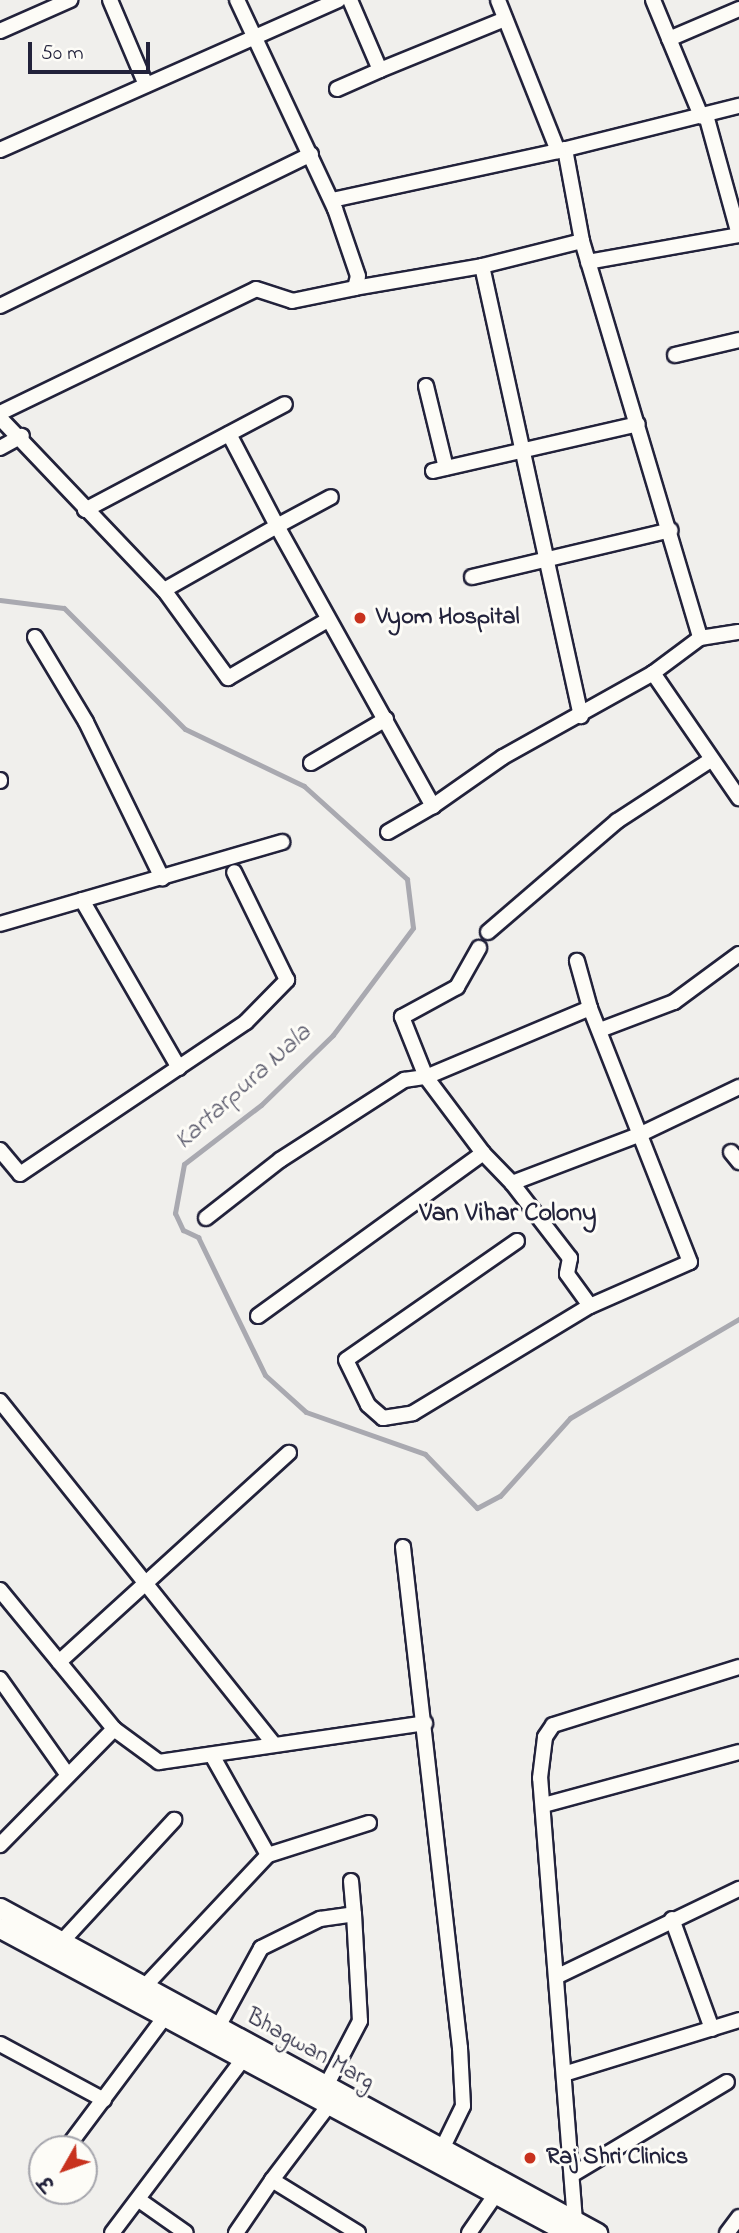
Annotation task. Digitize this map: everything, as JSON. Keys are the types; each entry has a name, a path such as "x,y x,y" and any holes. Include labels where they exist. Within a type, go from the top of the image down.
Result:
{"street":[{"path":"0,31 70,0"},
{"path":"110,0 146,85"},
{"path":"237,0 331,200 358,276 355,288"},
{"path":"0,150 338,0"},
{"path":"350,0 380,70"},
{"path":"498,0 561,150 582,241 671,530 700,638"},
{"path":"588,262 739,235 703,116 653,0"},
{"path":"669,39 739,9"},
{"path":"337,89 505,19"},
{"path":"331,200 561,150 739,106"},
{"path":"0,306 311,154"},
{"path":"326,621 229,678 164,590 85,510 22,436 0,416 256,289 292,301 482,266 582,241"},
{"path":"482,266 581,716"},
{"path":"675,355 739,340"},
{"path":"426,386 440,470 638,424"},
{"path":"85,510 285,404"},
{"path":"229,434 326,621 386,719 433,806"},
{"path":"0,448 22,436"},
{"path":"164,590 331,497"},
{"path":"472,576 671,530"},
{"path":"388,832 433,806 503,757 581,716 653,673 700,638 739,632"},
{"path":"35,637 86,722 162,878"},
{"path":"653,673 709,761 739,798"},
{"path":"312,763 386,719"},
{"path":"488,932 617,821 709,761"},
{"path":"0,924 282,842"},
{"path":"0,1150 20,1174 246,1022 287,981 234,872"},
{"path":"82,900 179,1068"},
{"path":"480,948 457,987 402,1017 426,1077 483,1153 512,1183 570,1258 567,1274 590,1306"},
{"path":"600,1030 674,1002 739,954"},
{"path":"517,1241 346,1360 368,1405 394,1421 413,1413 590,1306 690,1262 590,1008 577,961"},
{"path":"206,1218 302,1145 404,1080 426,1077 590,1008"},
{"path":"512,1183 641,1134 739,1087"},
{"path":"258,1316 483,1153"},
{"path":"0,1401 272,1742"},
{"path":"59,1662 289,1453"},
{"path":"403,1547 461,2060 463,2106 442,2149"},
{"path":"0,1590 114,1730 159,1762 213,1757 272,1742 425,1723"},
{"path":"572,2227 575,2173 541,1752 553,1725 739,1667"},
{"path":"0,1679 67,1774"},
{"path":"0,1845 67,1774 114,1730"},
{"path":"544,1804 739,1752"},
{"path":"213,1757 268,1855"},
{"path":"56,1948 174,1820"},
{"path":"145,1986 268,1855 369,1823"},
{"path":"236,2233 327,2096 360,2021 351,1881"},
{"path":"560,1975 739,1889"},
{"name":"Bhagwan Marg","path":"0,1908 56,1948 170,2010 243,2059 442,2149 500,2189"},
{"path":"218,2027 261,1948 320,1919 354,1914"},
{"path":"672,1919 712,2029"},
{"name":"Bhagwan Marg","path":"0,1928 56,1948 145,1986 170,2010 218,2027 327,2096 572,2227 597,2233"},
{"path":"77,2135 170,2010"},
{"path":"567,2073 739,2021"},
{"path":"0,2044 104,2100"},
{"path":"112,2233 243,2059"},
{"path":"575,2173 727,2082"},
{"path":"272,2180 358,2233"},
{"path":"469,2233 500,2189"},
{"path":"139,2200 186,2233"},
{"path":"727,2233 739,2217"}],"waterway":[{"name":"Kartarpura Nala","path":"0,600 64,608 185,729 304,786 407,879 413,928 333,1035 261,1105 184,1164 175,1213 183,1230 198,1237 265,1375 306,1412 425,1454 477,1508 500,1496 570,1418 739,1319"}],"place":[{"name":"Vyom Hospital","path":"360,618"},
{"name":"Raj Shri Clinics","path":"530,2158"}],"district":[{"name":"Van Vihar Colony","path":"508,1215"}]}
